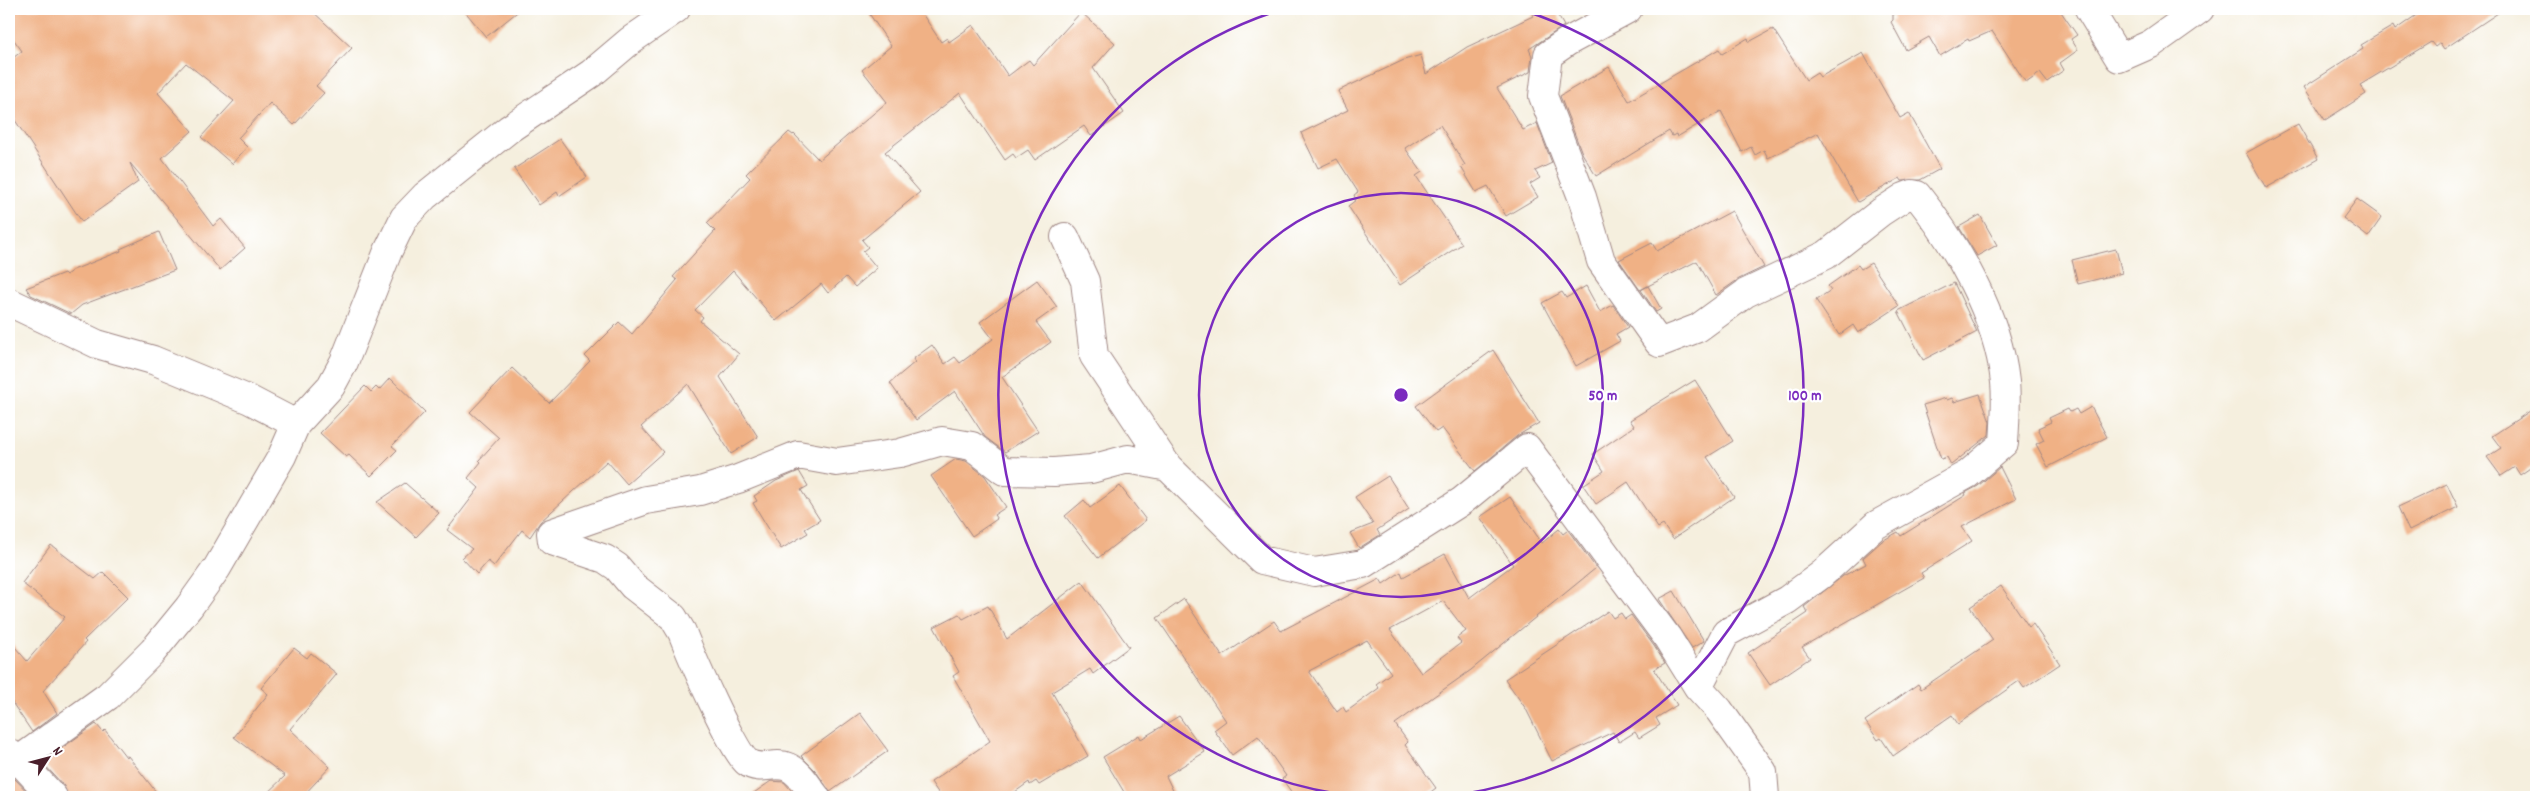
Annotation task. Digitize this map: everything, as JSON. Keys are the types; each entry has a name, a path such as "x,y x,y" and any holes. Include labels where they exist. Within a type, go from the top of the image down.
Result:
{"street":[{"path":"53,797 12,759 108,696 153,651 217,568 282,456 296,424 331,386 344,362 388,251 404,218 425,196 509,129 592,73 631,40 676,9"},
{"path":"1628,9 1567,42 1548,55 1542,96 1582,197 1601,261 1659,343 1698,328 1746,293 1826,255 1881,212 1912,194 1917,195 1925,204 1979,294 1996,337 2005,383 2004,444 1968,474 1876,525 1821,575 1787,600 1726,633 1698,687"},
{"path":"2089,9 2118,58 2151,44 2200,9"},
{"path":"1065,237 1085,281 1094,356 1168,467 1262,560 1314,572 1363,564 1462,501 1527,448 1667,637 1698,687 1719,710 1763,772 1765,797"},
{"path":"9,302 97,344 153,360 250,400 296,424"},
{"path":"816,797 799,774 787,766 758,767 746,762 730,735 682,632 672,617 633,586 617,567 605,559 552,541 551,533 646,500 709,488 798,455 837,462 900,453 942,441 972,446 1004,471 1054,472 1091,468 1128,459 1168,467"}],"building":[{"path":"9,9 310,9 352,48 316,86 324,93 294,125 270,103 238,138 247,147 232,164 201,137 234,101 186,63 158,93 192,131 162,158 213,226 221,219 245,248 220,270 130,163 138,182 82,222 9,111 9,61 22,51 9,33"},
{"path":"463,9 521,9 486,37"},
{"path":"866,9 919,9 941,42 947,38 949,42 973,25 1008,76 1029,60 1033,65 1081,12 1115,43 1093,68 1124,113 1091,136 1084,126 1035,160 1028,150 1016,158 1013,154 1005,160 960,93 885,152 920,192 862,240 868,247 863,251 877,268 855,287 846,277 828,293 821,284 776,321 733,271 695,310 703,317 700,321 739,354 720,377 758,437 731,454 688,384 641,427 663,452 627,484 607,461 540,522 530,537 522,530 494,566 488,561 477,574 462,558 472,549 447,530 479,488 468,478 481,462 479,460 499,438 470,412 512,368 549,403 590,361 585,356 619,322 632,334 677,280 673,277 715,231 707,223 750,178 746,174 789,132 794,134 819,160 887,102 862,70 891,46"},
{"path":"1530,9 1554,9 1564,26 1529,49 1532,56 1530,72 1497,88 1523,130 1537,123 1552,163 1535,171 1540,178 1530,184 1538,197 1506,216 1488,186 1476,192 1461,167 1465,165 1440,125 1405,148 1422,172 1416,176 1462,244 1400,285 1348,206 1356,200 1354,195 1358,192 1337,159 1318,168 1301,133 1348,110 1338,91 1404,60 1421,55 1426,74 1467,47 1533,16"},
{"path":"1893,9 2059,9 2077,35 2071,39 2078,50 2060,63 2064,70 2047,82 2040,73 2026,83 1992,31 1969,41 1968,39 1940,56 1929,37 1906,50 1891,22 1893,20"},
{"path":"2425,9 2504,9 2444,49 2440,43 2435,47 2431,42 2360,85 2366,94 2325,120 2304,87 2363,49 2361,45 2393,26 2395,30"},
{"path":"1773,29 1806,80 1817,73 1820,77 1863,53 1900,118 1909,113 1940,169 1920,180 1902,181 1900,178 1858,202 1818,133 1768,158 1764,150 1755,155 1751,147 1742,152 1721,111 1677,137 1676,134 1672,136 1669,131 1596,176 1582,153 1560,96 1609,67 1629,101 1719,49 1722,54 1748,38 1749,42"},
{"path":"2298,124 2318,159 2266,188 2246,153"},
{"path":"560,139 587,177 559,196 557,192 539,205 514,169"},
{"path":"2357,199 2382,217 2368,237 2343,218"},
{"path":"1732,211 1764,267 1739,279 1716,295 1697,261 1640,290 1619,260 1652,243 1657,251"},
{"path":"1980,215 1997,245 1977,256 1959,227"},
{"path":"159,232 175,270 82,305 71,314 31,295 26,288 64,273 66,275 73,270 121,251 120,249"},
{"path":"2116,249 2122,273 2078,284 2072,260"},
{"path":"1871,263 1899,306 1858,333 1853,325 1839,335 1816,300 1831,290 1828,286 1858,265 1861,269"},
{"path":"1037,280 1057,307 1036,322 1051,342 1002,377 1038,431 1005,452 985,437 955,391 916,420 890,383 915,362 913,359 932,345 945,364 955,357 960,363 993,339 980,322"},
{"path":"1954,283 1977,332 1923,360 1898,311"},
{"path":"1586,286 1600,312 1613,305 1628,327 1616,334 1620,341 1576,366 1542,303 1562,292 1566,298"},
{"path":"1648,286 1661,309 1656,312 1641,290"},
{"path":"1493,350 1539,423 1517,436 1475,471 1442,428 1436,432 1416,406"},
{"path":"390,378 425,412 392,446 397,450 371,476 349,455 346,457 320,433 365,386 371,392 376,387 379,390"},
{"path":"1695,380 1733,441 1707,457 1734,497 1673,539 1663,525 1658,528 1628,482 1596,504 1583,485 1604,471 1593,454 1634,426 1630,420"},
{"path":"1980,394 1990,422 1989,435 1951,465 1947,457 1941,459 1923,405 1946,398 1947,400 1952,398 1954,402"},
{"path":"2091,407 2107,437 2048,467 2036,444 2044,440 2038,428 2051,422 2049,418 2068,409 2070,412 2076,409 2079,414"},
{"path":"2536,407 2536,464 2520,475 2515,467 2501,476 2487,457 2501,448 2492,436"},
{"path":"956,459 966,461 985,476 1006,507 994,515 997,519 972,536 931,476"},
{"path":"2000,467 2016,499 1962,527 1972,541 1921,573 1924,578 1802,647 1810,658 1770,685 1748,653 1808,613 1804,607 1843,576 1866,564 1863,558 1882,541 1898,532 1901,536 1966,495 1965,493 1978,486"},
{"path":"799,471 808,486 801,490 820,520 805,529 808,533 781,549 753,503 757,501 754,496 776,481"},
{"path":"1388,476 1409,509 1377,530 1380,535 1359,548 1350,533 1373,524 1355,497"},
{"path":"405,483 439,513 416,537 377,502"},
{"path":"2447,484 2458,507 2409,531 2398,507"},
{"path":"1120,486 1146,520 1098,558 1065,516 1084,500 1090,508"},
{"path":"1510,497 1542,543 1559,529 1563,534 1568,530 1596,568 1471,670 1395,724 1408,742 1405,745 1436,788 1424,797 1295,797 1282,779 1286,776 1258,736 1232,755 1214,730 1226,721 1157,618 1184,599 1222,656 1274,621 1281,631 1380,579 1383,584 1401,572 1403,577 1445,554 1469,598 1513,565 1480,517","holes":["1443,601 1466,631 1457,638 1461,643 1421,673 1390,630","1367,640 1391,673 1376,684 1379,688 1346,712 1343,707 1337,712 1309,671"]},
{"path":"51,545 95,579 103,572 128,597 84,640 86,642 43,691 57,713 32,732 9,698 9,640 27,661 65,617 22,583"},
{"path":"1082,581 1129,647 1093,674 1090,669 1052,692 1088,756 1039,785 1036,781 1030,785 1029,782 1008,797 941,797 931,782 990,741 953,676 959,672 934,627 959,614 963,619 988,606 1007,639"},
{"path":"2001,586 2029,627 2033,624 2060,664 2024,688 2019,681 1958,724 1952,715 1893,756 1881,738 1878,740 1865,721 1918,684 1921,689 1993,640 1970,607"},
{"path":"1674,591 1704,641 1692,648 1659,599"},
{"path":"1608,611 1613,618 1621,613 1625,619 1631,615 1654,646 1665,663 1654,669 1677,705 1656,718 1660,725 1639,738 1635,732 1619,742 1613,732 1552,761 1526,709 1505,679"},
{"path":"294,648 307,658 311,653 337,674 290,729 330,767 302,797 263,797 285,776 234,737 268,694 261,688"},
{"path":"860,713 888,751 830,792 815,770 801,756"},
{"path":"1179,716 1205,752 1166,776 1176,797 1127,797 1103,757 1139,735 1141,739"},
{"path":"96,724 103,732 105,730 126,757 128,756 160,797 68,797 64,786 42,762"},
{"path":"9,779 15,779 32,797 9,797"},
{"path":"771,781 784,782 797,797 748,797"}]}
